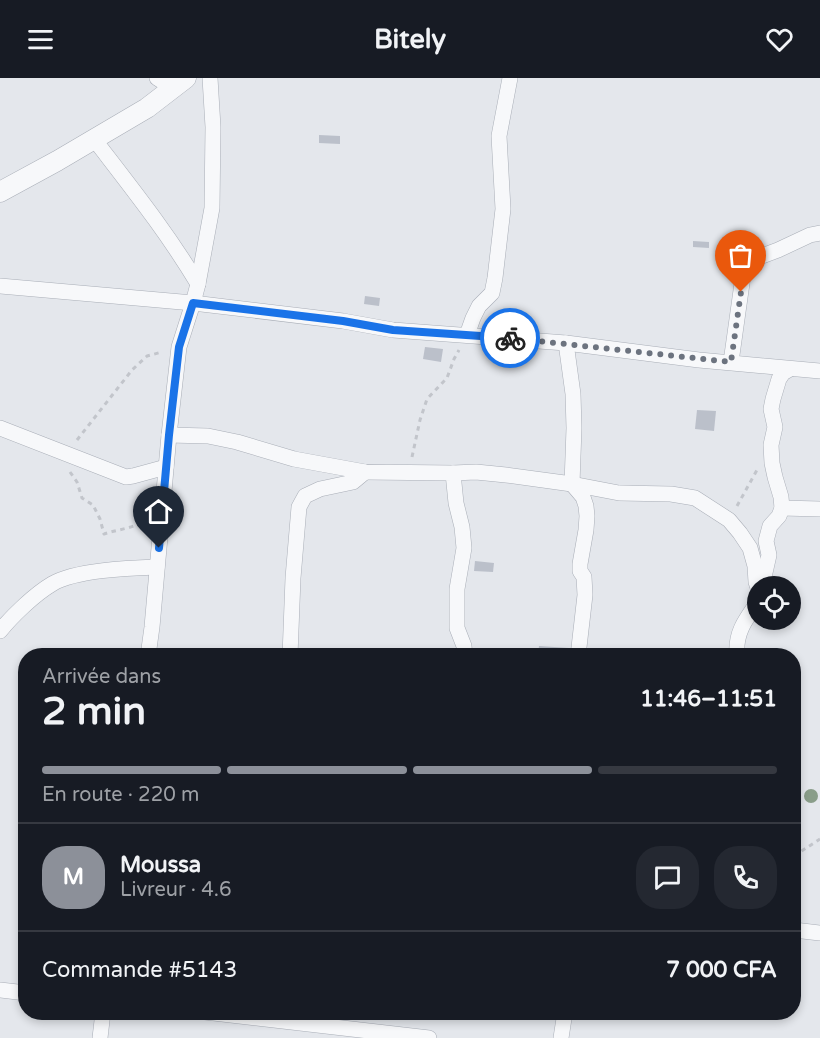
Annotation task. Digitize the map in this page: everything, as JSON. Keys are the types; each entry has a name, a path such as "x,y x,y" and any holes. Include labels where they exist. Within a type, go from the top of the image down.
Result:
{"street":[{"path":"157,78 180,83"},
{"path":"149,648 179,347 198,284 212,208 213,127 210,78"},
{"path":"467,335 479,306 492,293 495,278 503,209 499,136 510,78"},
{"path":"0,192 147,108 180,83"},
{"path":"94,139 159,223 198,284"},
{"path":"731,362 744,269 753,259 820,233"},
{"path":"0,286 193,303 343,321 393,330 566,344 699,360 820,371"},
{"path":"566,344 573,394 572,484 583,497 587,516 580,564 580,571 584,577 585,595 579,648"},
{"path":"764,576 769,555 766,541 770,526 779,516 782,508 771,445 775,427 771,409 775,390 783,373 790,369"},
{"path":"0,428 126,477 166,467"},
{"path":"169,435 208,436 294,459 365,472 486,473 572,484 619,493 670,494 695,498 729,520 750,548 756,576"},
{"path":"290,648 299,507 305,496 320,489 353,482 365,472"},
{"path":"453,473 464,548 458,589 457,628 464,648"},
{"path":"782,508 820,509"},
{"path":"0,631 39,594 58,581 96,572 158,567"},
{"path":"736,648 739,631 747,619"},
{"path":"801,931 820,933"},
{"path":"0,990 18,992"},
{"path":"100,1038 102,1020"},
{"path":"317,1020 429,1038"},
{"path":"561,1038 564,1020"}],"path":[{"path":"405,473 411,460 427,399 447,378 467,335"},
{"path":"163,511 137,526 104,534 93,505 82,498 77,482 62,462 132,370 147,356 179,347"},
{"path":"729,520 771,445"},
{"path":"801,851 820,839"}],"building":[{"path":"319,135 340,136 340,144 319,143"},
{"path":"693,241 709,242 709,248 693,247"},
{"path":"365,296 380,298 379,306 364,304"},
{"path":"425,347 443,349 441,362 423,359"},
{"path":"697,410 716,411 714,431 695,429"},
{"path":"475,561 494,563 493,572 474,571"},
{"path":"539,646 569,648 539,648"}],"way so far":[{"path":"510,338 731,362 741,292"}],"route":[{"path":"159,548 179,347 193,303 343,321 393,330 510,338"}]}
